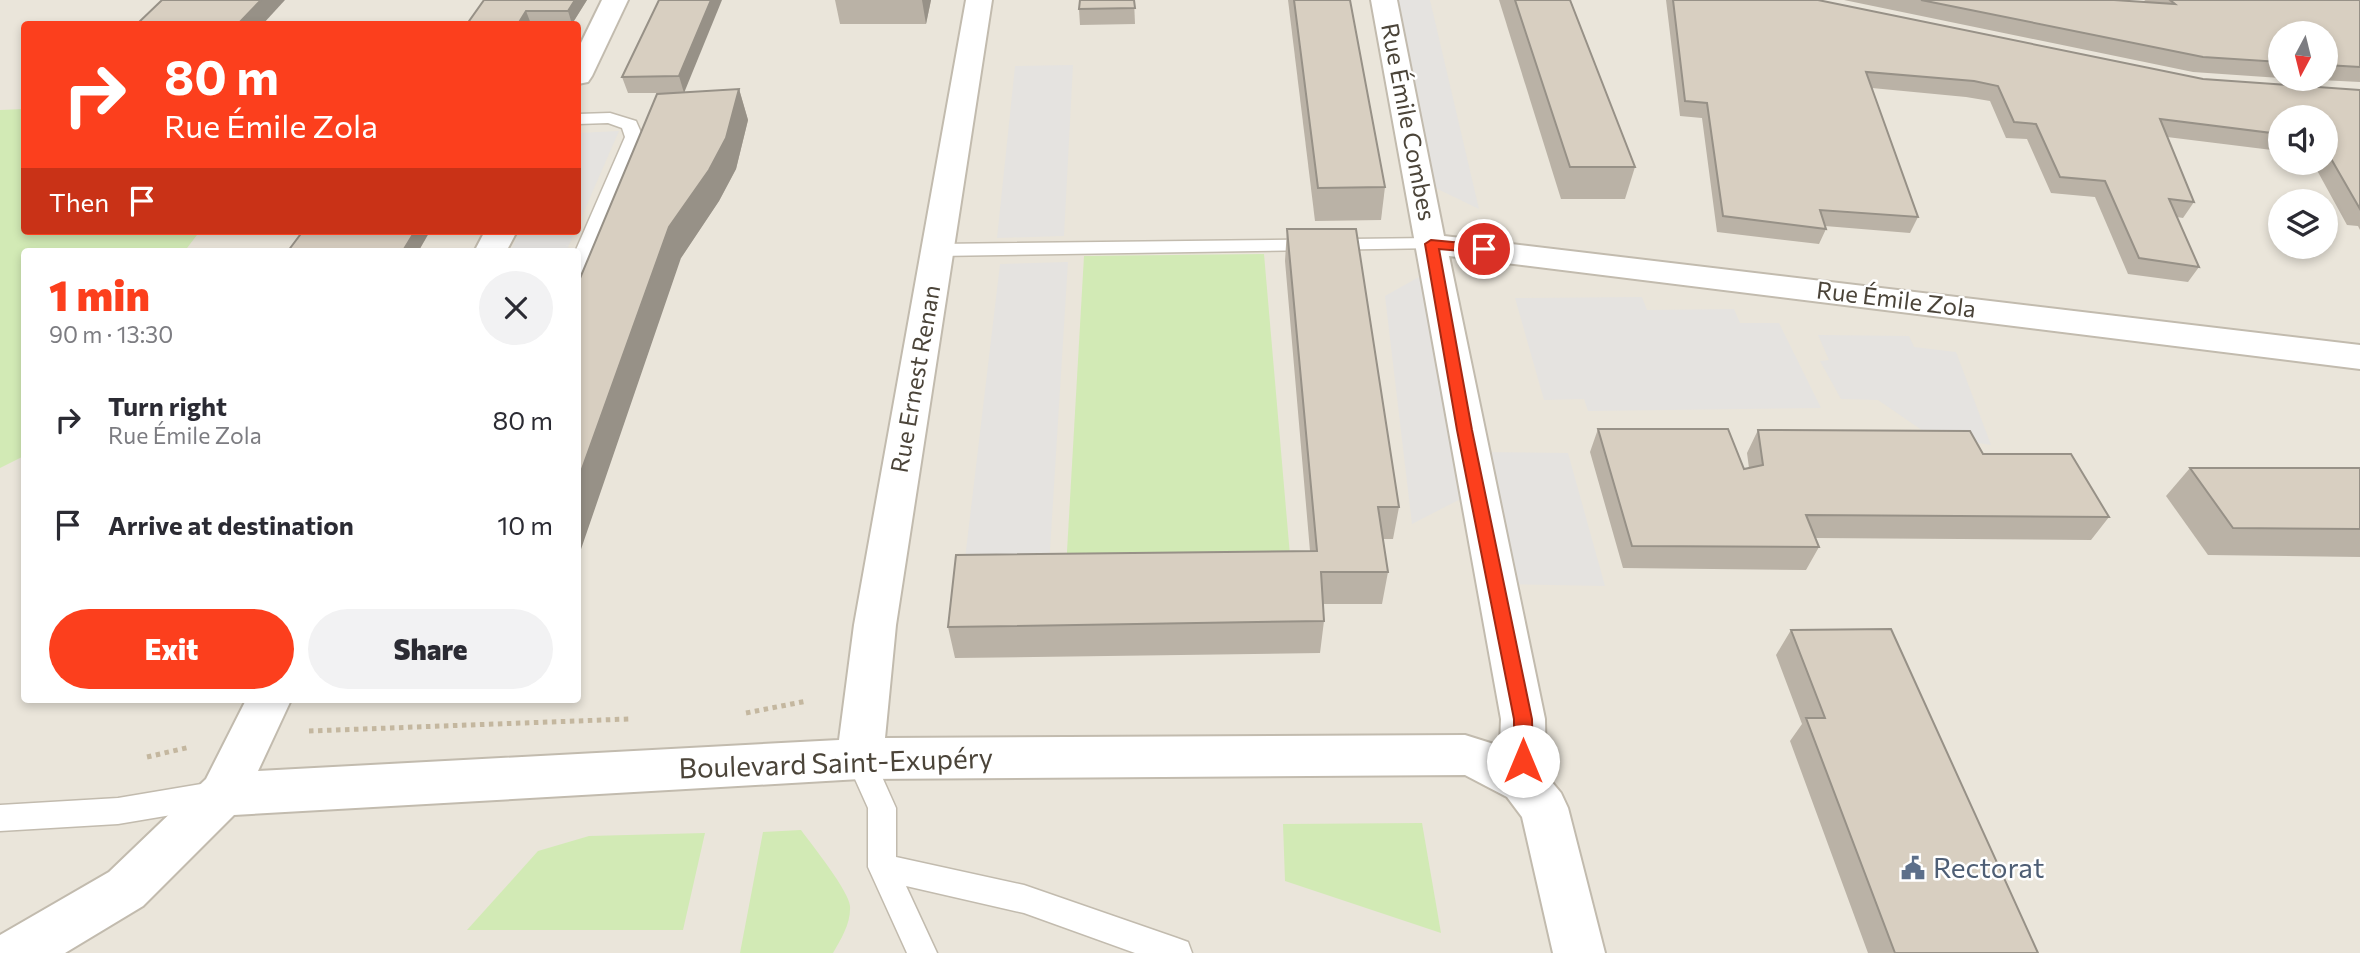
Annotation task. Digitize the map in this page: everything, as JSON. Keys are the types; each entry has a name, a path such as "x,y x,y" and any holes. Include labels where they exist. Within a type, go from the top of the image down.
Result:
{"street":[{"path":"581,70 615,0"},
{"name":"Rue Ernest Renan","path":"860,759 875,625 979,0"},
{"name":"Rue Émile Combes","path":"1384,0 1467,441 1523,719 1523,782"},
{"name":"Rue Émile Zola","path":"1431,244 2360,356"},
{"path":"18,953 126,889 223,794 261,717"},
{"name":"Boulevard Saint-Exupéry","path":"223,794 860,759 1465,755 1484,760 1523,782 1544,808 1578,953"}],"lane":[{"path":"581,120 622,121 630,125 634,137 581,261"},
{"path":"938,250 1431,244"},
{"path":"860,759 881,808 882,867 922,953"},
{"path":"0,818 118,811 223,794"},
{"path":"882,867 1024,899 1177,953"}],"path":[{"path":"739,714 807,701"},
{"path":"147,757 261,717 630,719"}],"shaded area":[{"path":"0,0 2360,0 2360,953 0,953"},
{"path":"1384,0 1430,0 1479,209 1419,180"},
{"path":"1073,65 1064,236 997,238 1015,66"},
{"path":"619,131 581,218 581,133"},
{"path":"518,235 573,235 568,248 512,248"},
{"path":"1068,262 1049,566 964,567 1000,264"},
{"path":"1435,268 1469,452 1568,453 1605,586 1496,584 1476,491 1412,524 1385,296"},
{"path":"1642,297 1647,310 1734,309 1740,323 1779,323 1821,408 1588,411 1584,399 1544,400 1515,298"},
{"path":"1818,335 1909,336 1914,347 1956,352 1991,445 1929,435 1878,400 1841,399 1820,361 1829,360"}],"green space":[{"path":"21,109 21,235 197,235 187,248 21,248 21,458 0,468 0,110"},
{"path":"1264,254 1291,567 1066,569 1084,256"},
{"path":"1422,823 1441,933 1285,881 1283,824"},
{"path":"801,830 848,899 850,912 842,936 833,953 740,953 763,832"},
{"path":"705,833 683,930 467,930 538,851 589,836"}],"building":[{"path":"162,0 261,0 241,21 140,21"},
{"path":"484,0 575,0 568,11 526,11 520,21 469,21"},
{"path":"659,0 711,0 679,76 622,77"},
{"path":"1080,0 1134,0 1135,8 1079,9"},
{"path":"1294,0 1350,0 1385,187 1318,188"},
{"path":"1515,0 1570,0 1635,167 1570,167"},
{"path":"1673,0 1818,0 2203,79 2268,84 2268,91 2360,90 2360,209 2338,171 2338,105 2268,105 2268,132 2160,119 2194,202 2169,199 2199,267 2139,258 2105,181 2060,177 2036,124 2014,122 1998,86 1974,81 1866,72 1918,217 1820,210 1826,229 1723,216 1707,103 1685,101"},
{"path":"1921,0 2114,0 2175,4 2170,0 2360,0 2360,67 2338,66 2338,21 2268,21 2268,61 2203,57"},
{"path":"739,89 726,138 709,170 669,227 581,472 581,276 657,94"},
{"path":"1287,229 1356,229 1399,507 1378,507 1388,572 1321,572 1324,621 948,627 956,555 1317,551"},
{"path":"300,235 413,235 405,248 290,248"},
{"path":"1598,429 1728,429 1744,469 1763,465 1758,430 1970,431 1983,454 2071,454 2109,517 1806,515 1819,547 1632,546"},
{"path":"2190,468 2360,468 2360,529 2233,528"},
{"name":"Rectorat","path":"1891,629 2038,953 1895,953 1806,718 1825,718 1791,630"}],"place":[{"name":"Rectorat","path":"1913,868"}],"route":[{"path":"1484,249 1431,244 1523,719 1523,761"}]}
